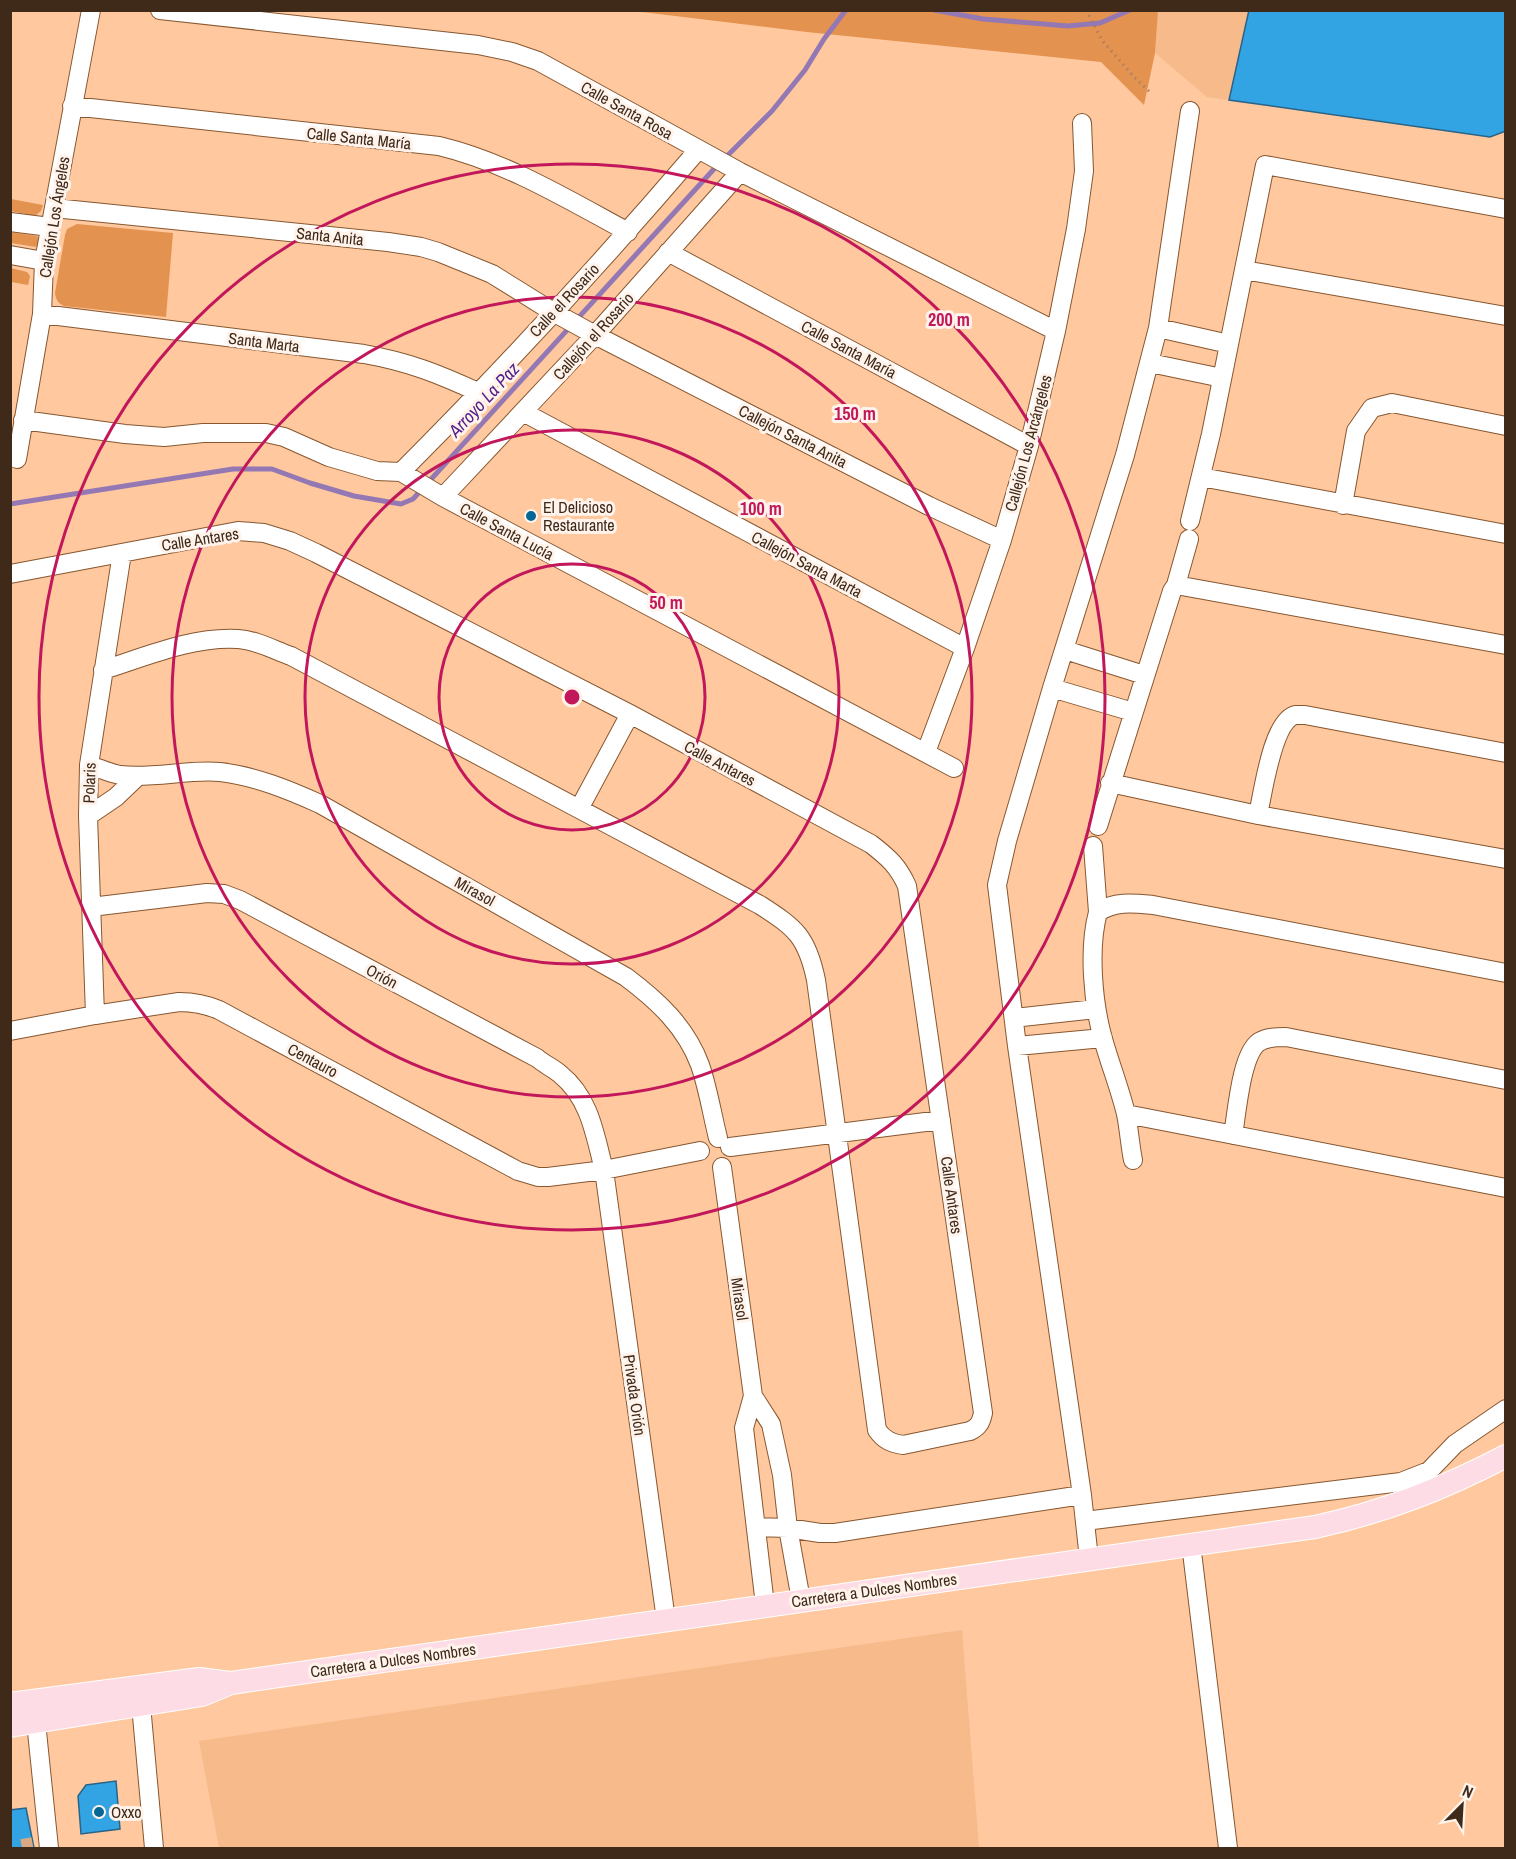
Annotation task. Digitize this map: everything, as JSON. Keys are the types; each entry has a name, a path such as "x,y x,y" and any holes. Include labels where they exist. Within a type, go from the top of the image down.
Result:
{"main road":[{"name":"Carretera a Dulces Nombres","path":"10,1726 202,1695 231,1683 1315,1527 1356,1518 1407,1501 1463,1478 1506,1456"},
{"name":"Carretera a Dulces Nombres","path":"10,1704 199,1679 231,1683"}],"street":[{"name":"Callejón Los Ángeles","path":"17,459 42,314 44,261 91,10"},
{"name":"Calle Santa Rosa","path":"160,10 478,45 512,52 538,61 702,152 1056,331"},
{"name":"Calle Santa María","path":"72,106 438,146 496,165 540,184 628,232"},
{"path":"1089,1559 1082,1495 1017,1046 997,885 1007,841 1125,455 1150,363 1158,328 1190,111"},
{"name":"Callejón Los Arcángeles","path":"927,752 1002,540 1029,446 1056,331 1076,229 1084,171 1082,123"},
{"name":"Calle el Rosario","path":"403,474 556,314 702,152"},
{"path":"1098,826 1144,675 1176,585 1222,378 1265,165 1506,208"},
{"name":"Callejón el Rosario","path":"441,496 523,412 590,333 668,252 735,169"},
{"name":"Santa Anita","path":"54,208 421,247 492,274 590,333"},
{"path":"10,222 50,227"},
{"name":"Calle Santa María","path":"668,252 1029,446"},
{"path":"10,255 44,261"},
{"path":"1244,270 1506,316"},
{"name":"Santa Marta","path":"42,314 396,359 427,369 480,393"},
{"path":"1158,328 1229,344"},
{"name":"Callejón Santa Anita","path":"590,333 918,500 1002,540"},
{"path":"1150,363 1222,378"},
{"path":"1343,505 1356,431 1372,408 1392,403 1506,426"},
{"name":"Callejón Santa Marta","path":"523,412 965,648"},
{"name":"Calle Santa Lucía","path":"23,420 164,437 213,433 266,433 284,437 329,457 377,471 403,474 954,768"},
{"path":"1201,477 1506,534"},
{"name":"Calle Antares","path":"10,574 238,531 264,533 316,553 630,714 872,844 886,856 899,870 907,886 983,1413 977,1428 903,1445 883,1438 877,1430 836,1134"},
{"name":"Polaris","path":"95,1015 88,816 89,765 122,553"},
{"path":"1176,585 1506,645"},
{"path":"103,670 179,647 219,639 240,639 265,646 291,656 760,905 785,921 800,935 809,952 816,980 836,1134"},
{"path":"1065,650 1144,675"},
{"path":"1052,688 1133,712"},
{"path":"579,809 630,714"},
{"path":"1258,815 1278,732 1288,719 1295,715 1506,753"},
{"name":"Mirasol","path":"89,765 117,774 138,776 219,772 284,788 320,804 626,977 657,1000 682,1031 700,1065 724,1143"},
{"path":"88,816 116,796 138,776"},
{"path":"1110,783 1258,815 1506,859"},
{"path":"1093,846 1098,912 1093,929 1092,952 1096,1009 1126,1114 1132,1160"},
{"name":"Orión","path":"91,908 207,893 224,894 240,900 537,1058 561,1075 578,1093 591,1118 604,1170"},
{"path":"1098,912 1116,903 1153,905 1506,973"},
{"name":"Centauro","path":"10,1031 179,1002 205,1004 518,1171 538,1177 604,1170 700,1151"},
{"path":"1014,1018 1096,1009"},
{"path":"1233,1135 1249,1054 1260,1041 1273,1037 1286,1037 1506,1080"},
{"path":"1017,1046 1103,1038"},
{"path":"1126,1114 1506,1188"},
{"path":"724,1143 731,1155 728,1163 714,1169 706,1166 700,1151 710,1139 724,1143 836,1134 941,1120"},
{"name":"Mirasol","path":"722,1167 753,1396 744,1428 765,1605"},
{"name":"Privada Orión","path":"604,1170 666,1620"},
{"name":"Mirasol","path":"753,1396 771,1424 782,1475 788,1528 801,1600"},
{"path":"1085,1521 1401,1482 1429,1471 1455,1444 1506,1409"},
{"path":"756,1527 835,1533 1082,1495"},
{"path":"1191,1544 1228,1848"},
{"path":"141,1705 154,1848"},
{"path":"36,1722 44,1846"}],"path":[{"path":"1086,10 1102,40 1150,92"}],"shaded area":[{"path":"1158,10 1155,53 1144,105 1101,62 807,32 634,11"},
{"path":"1158,11 1505,11 1505,131 1490,137 1207,97 1155,53"},
{"path":"11,199 43,205 41,211 35,216 11,211"},
{"path":"77,224 173,233 166,317 64,306 59,302 55,293 65,235 67,229"},
{"path":"10,232 37,236 40,242 36,247 11,243"},
{"path":"11,268 27,272 30,276 28,285 11,282"},
{"path":"962,1630 979,1848 219,1848 199,1741"}],"building":[{"path":"1249,10 1506,10 1506,131 1490,137 1229,100"},
{"name":"Oxxo","path":"116,1781 120,1829 81,1834 78,1796 86,1785"},
{"path":"26,1808 34,1848 10,1848 10,1810"}],"waterway":[{"name":"Arroyo La Paz","path":"10,504 233,469 272,469 354,496 401,504 413,499 714,169 772,111 805,70 824,39 846,10"},
{"name":"Arroyo La Paz","path":"934,10 983,19 1068,26 1100,23 1130,10"}],"tunnel":[{"path":"22,1848 33,1846"}],"place":[{"name":"El Delicioso Restaurante","path":"531,516"},
{"name":"Oxxo","path":"99,1812"}]}
